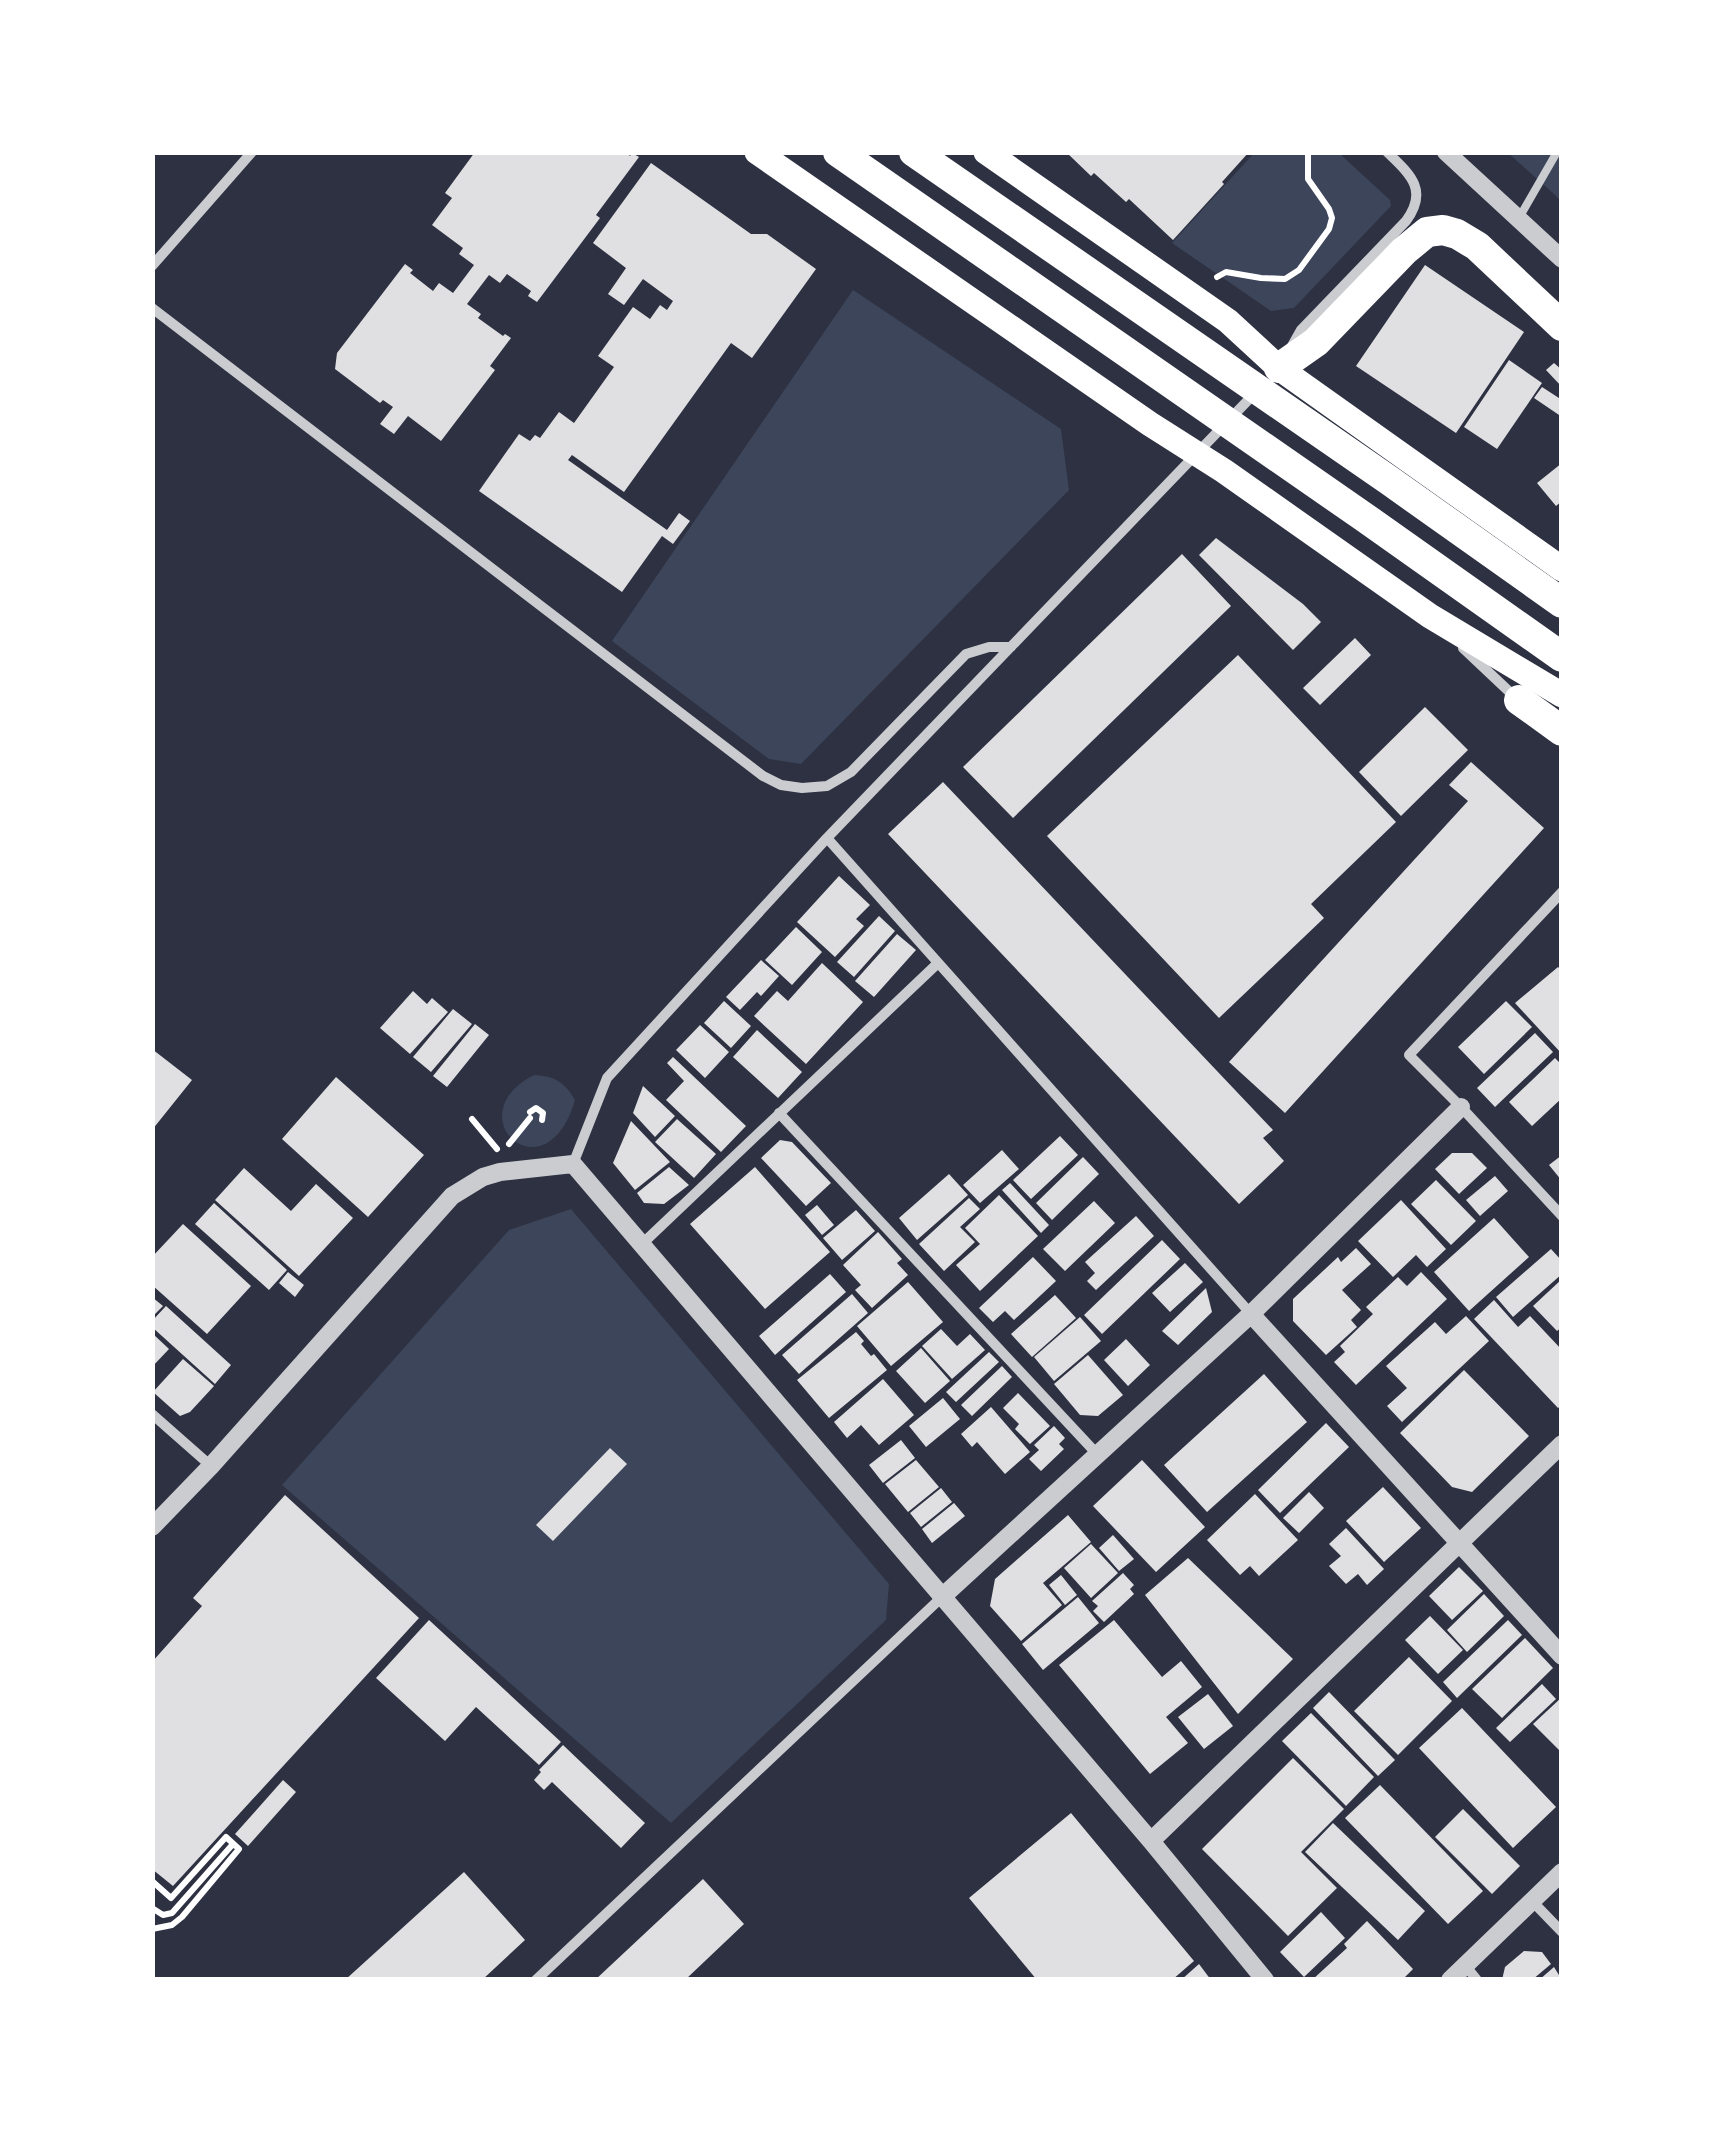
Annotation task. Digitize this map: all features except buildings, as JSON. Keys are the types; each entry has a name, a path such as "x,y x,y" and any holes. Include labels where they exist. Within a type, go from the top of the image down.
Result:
{"highway":[{"path":"838,152 1562,657"},
{"path":"914,152 1562,603"},
{"path":"1279,368 1316,342 1427,232 1443,230 1477,246 1554,319"},
{"path":"1519,700 1562,731"}],"main road":[{"path":"756,152 1430,616 1562,694"},
{"path":"986,152 1228,321 1279,368 1562,570"}],"street":[{"path":"152,266 252,152"},
{"path":"573,1164 607,1078 826,838 1279,368 1301,330 1406,221 1418,198 1408,172 1386,152"},
{"path":"1446,152 1562,260"},
{"path":"152,308 763,776 782,785 827,786 851,772 966,654 1010,647"},
{"path":"1430,616 1562,746"},
{"path":"826,838 1250,1314 1562,1656"},
{"path":"1562,892 1409,1054 1562,1216"},
{"path":"640,1245 938,962"},
{"path":"536,1980 942,1597 1250,1314 1462,1106"},
{"path":"779,1113 1097,1454"},
{"path":"573,1164 1265,1980"},
{"path":"152,1527 452,1196 500,1172 573,1164"},
{"path":"152,1414 211,1466"},
{"path":"1151,1841 1562,1444"},
{"path":"1450,1980 1471,1972 1562,1872"},
{"path":"1532,1901 1562,1932"}],"lane":[{"path":"1518,220 1557,152"}],"path":[{"path":"1215,281 1226,272 1277,280 1294,275 1330,230 1332,218 1308,180 1308,152"},
{"path":"472,1119 500,1152 536,1108 543,1113 542,1120"},
{"path":"152,1882 171,1898 226,1837 239,1849 182,1917 172,1925 153,1929"},
{"path":"152,1908 163,1915 172,1913 233,1844"}],"shaded area":[{"path":"1254,153 1339,153 1390,200 1391,206 1294,308 1271,311 1172,243"},
{"path":"1508,153 1561,153 1561,201 1554,194"},
{"path":"853,290 1061,429 1069,490 801,764 769,759 612,641"},
{"path":"534,1075 558,1081 575,1100 562,1129 545,1144 528,1147 514,1140 504,1127 503,1110 512,1092"},
{"path":"571,1209 889,1584 886,1620 671,1823 282,1485 509,1230"}]}
